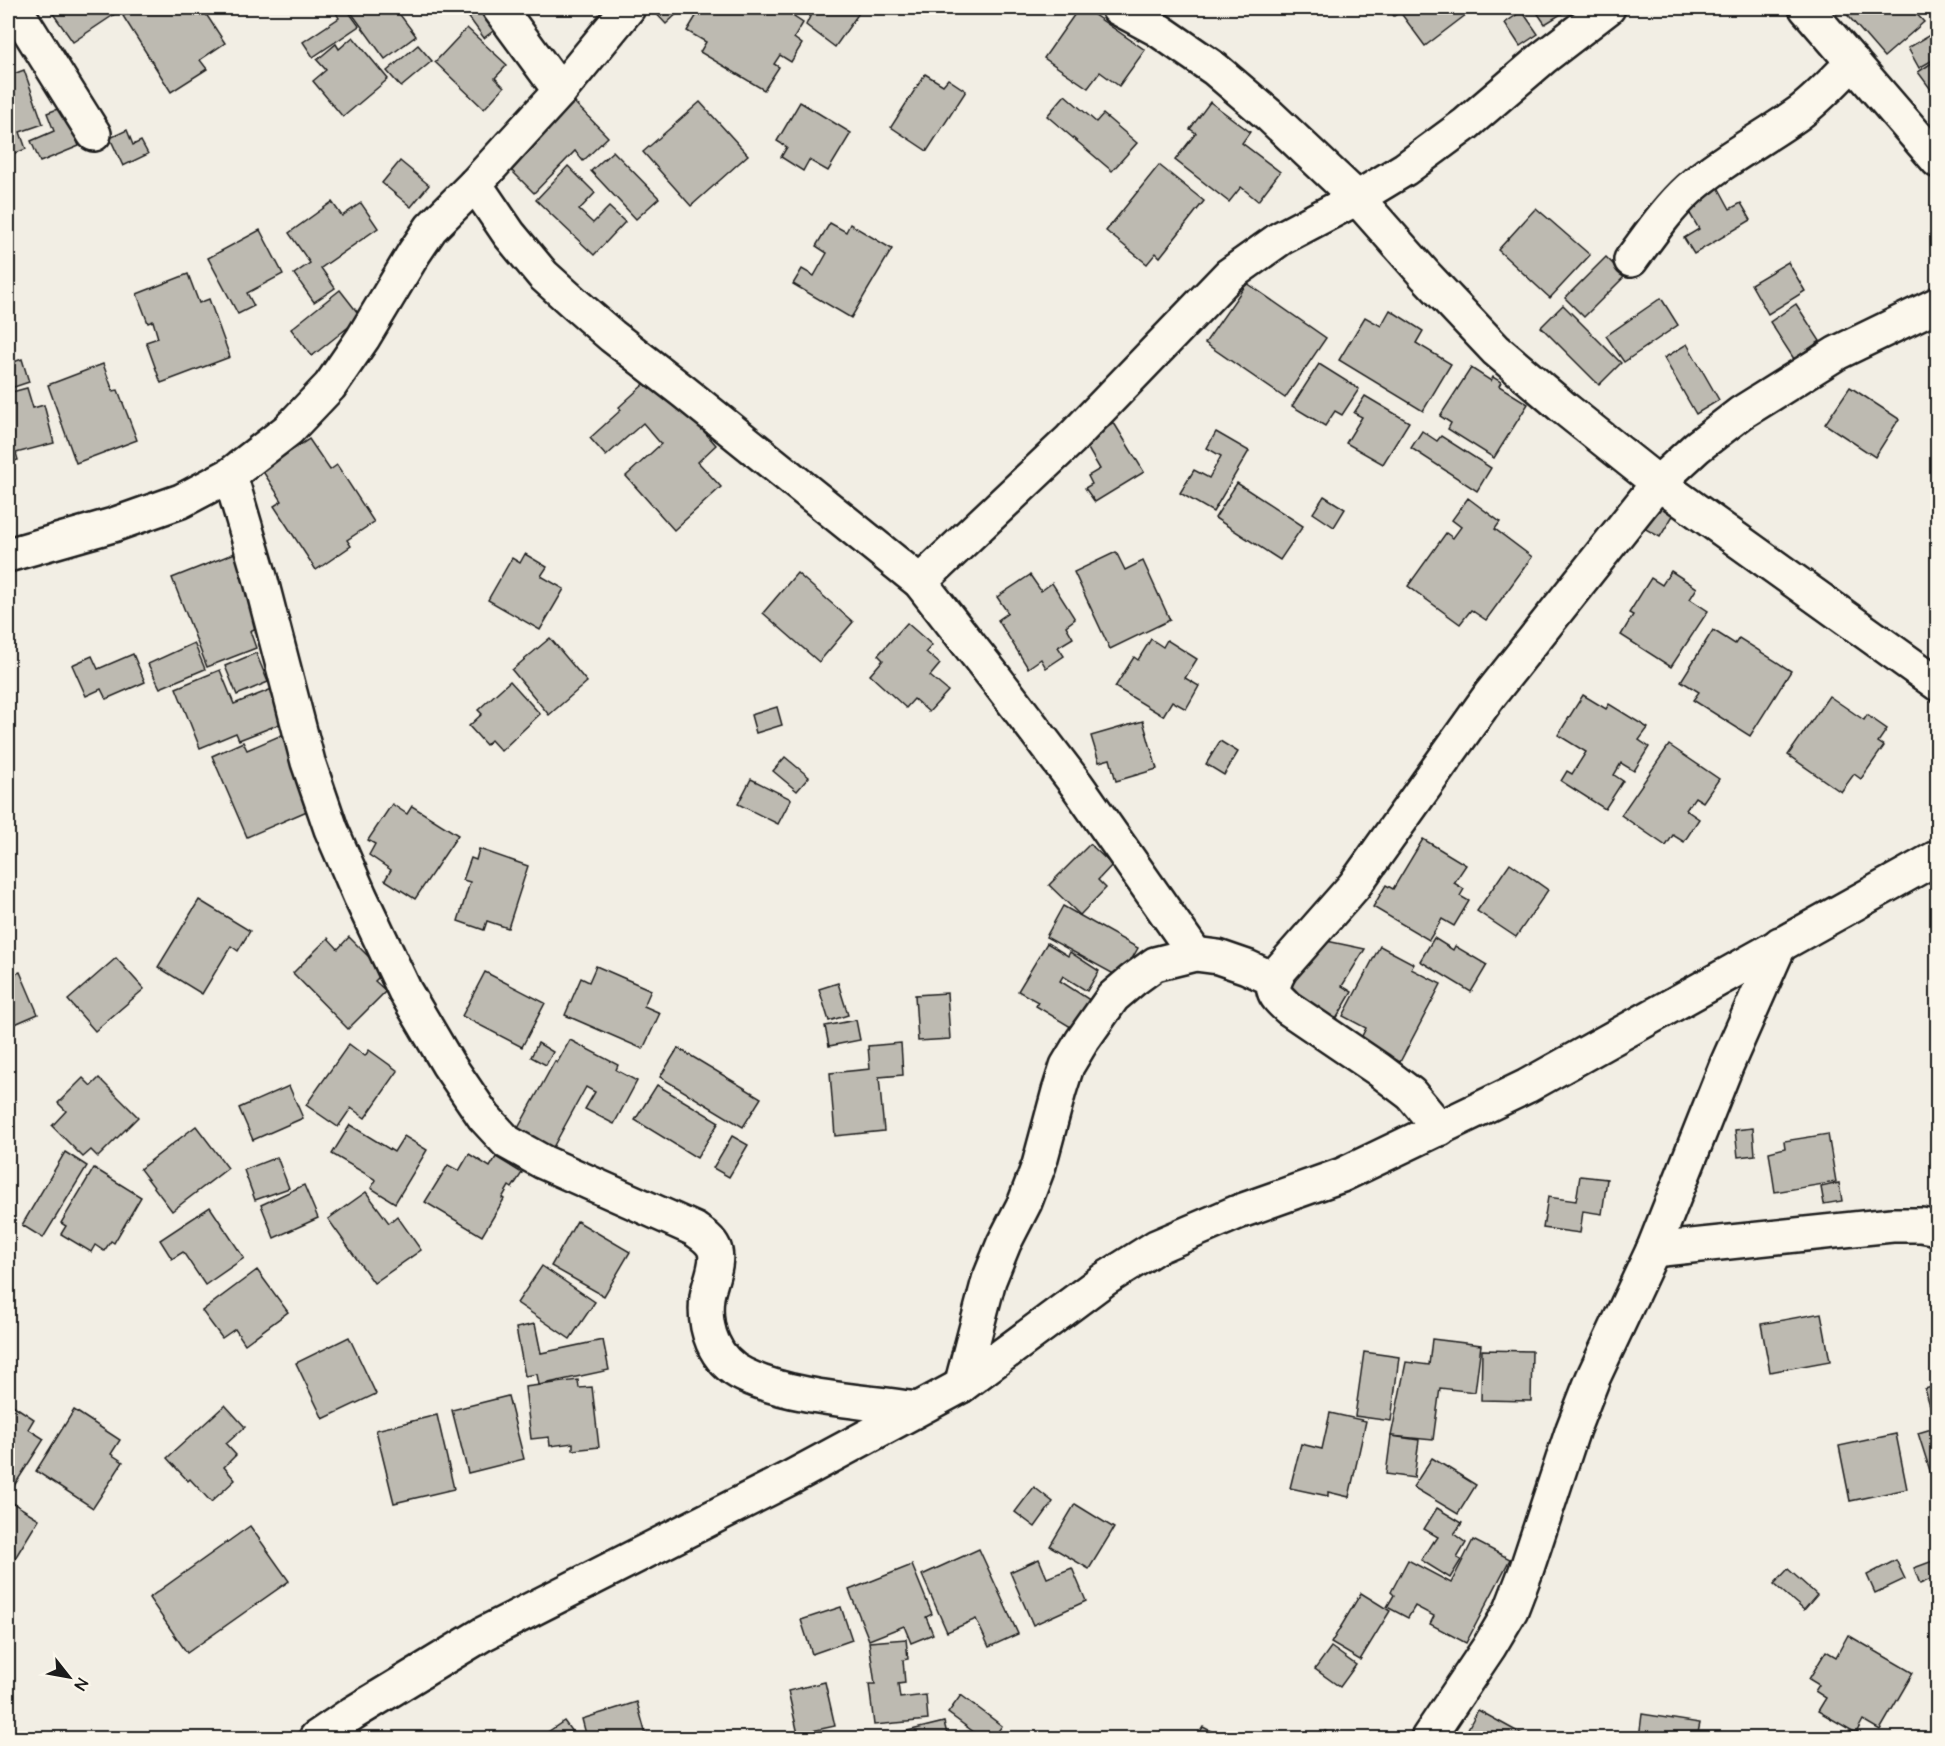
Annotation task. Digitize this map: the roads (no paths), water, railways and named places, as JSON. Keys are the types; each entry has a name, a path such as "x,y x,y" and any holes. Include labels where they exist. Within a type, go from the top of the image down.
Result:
{"street":[{"path":"15,8 94,134"},
{"path":"499,8 560,91"},
{"path":"8,555 113,525 181,501 230,475 288,430 330,386 363,338 426,236 560,91 628,8"},
{"path":"1118,8 1157,29 1215,69 1270,116 1358,198 1426,276 1496,350 1564,408 1658,483 1938,684"},
{"path":"920,582 1070,440 1229,275 1281,238 1358,198 1405,169 1467,124 1543,58 1608,8"},
{"path":"1806,8 1938,161"},
{"path":"1631,260 1661,220 1687,191 1737,152 1800,112 1853,62"},
{"path":"475,184 509,234 543,275 574,303 612,336 920,582 1076,784 1195,954"},
{"path":"1440,1129 1411,1094 1287,1008 1273,990 1281,969 1354,886 1490,695 1658,483 1697,447 1741,413 1837,353 1938,304"},
{"path":"230,475 260,577 308,762 331,829 405,991 448,1064 484,1117 507,1142 543,1162 684,1224 705,1236 715,1249 715,1265 707,1298 706,1324 712,1343 723,1359 742,1374 773,1387 915,1409"},
{"path":"316,1738 483,1634 790,1478 961,1386 1105,1279 1156,1247 1238,1212 1342,1175 1440,1129 1536,1080 1938,857"},
{"path":"1428,1738 1511,1610 1573,1429 1593,1378 1653,1250 1726,1064 1780,944"},
{"path":"961,1386 988,1280 1025,1202 1039,1165 1067,1066 1113,997 1155,964 1195,954 1218,957 1275,980"},
{"path":"1653,1250 1892,1225 1938,1228"}]}
